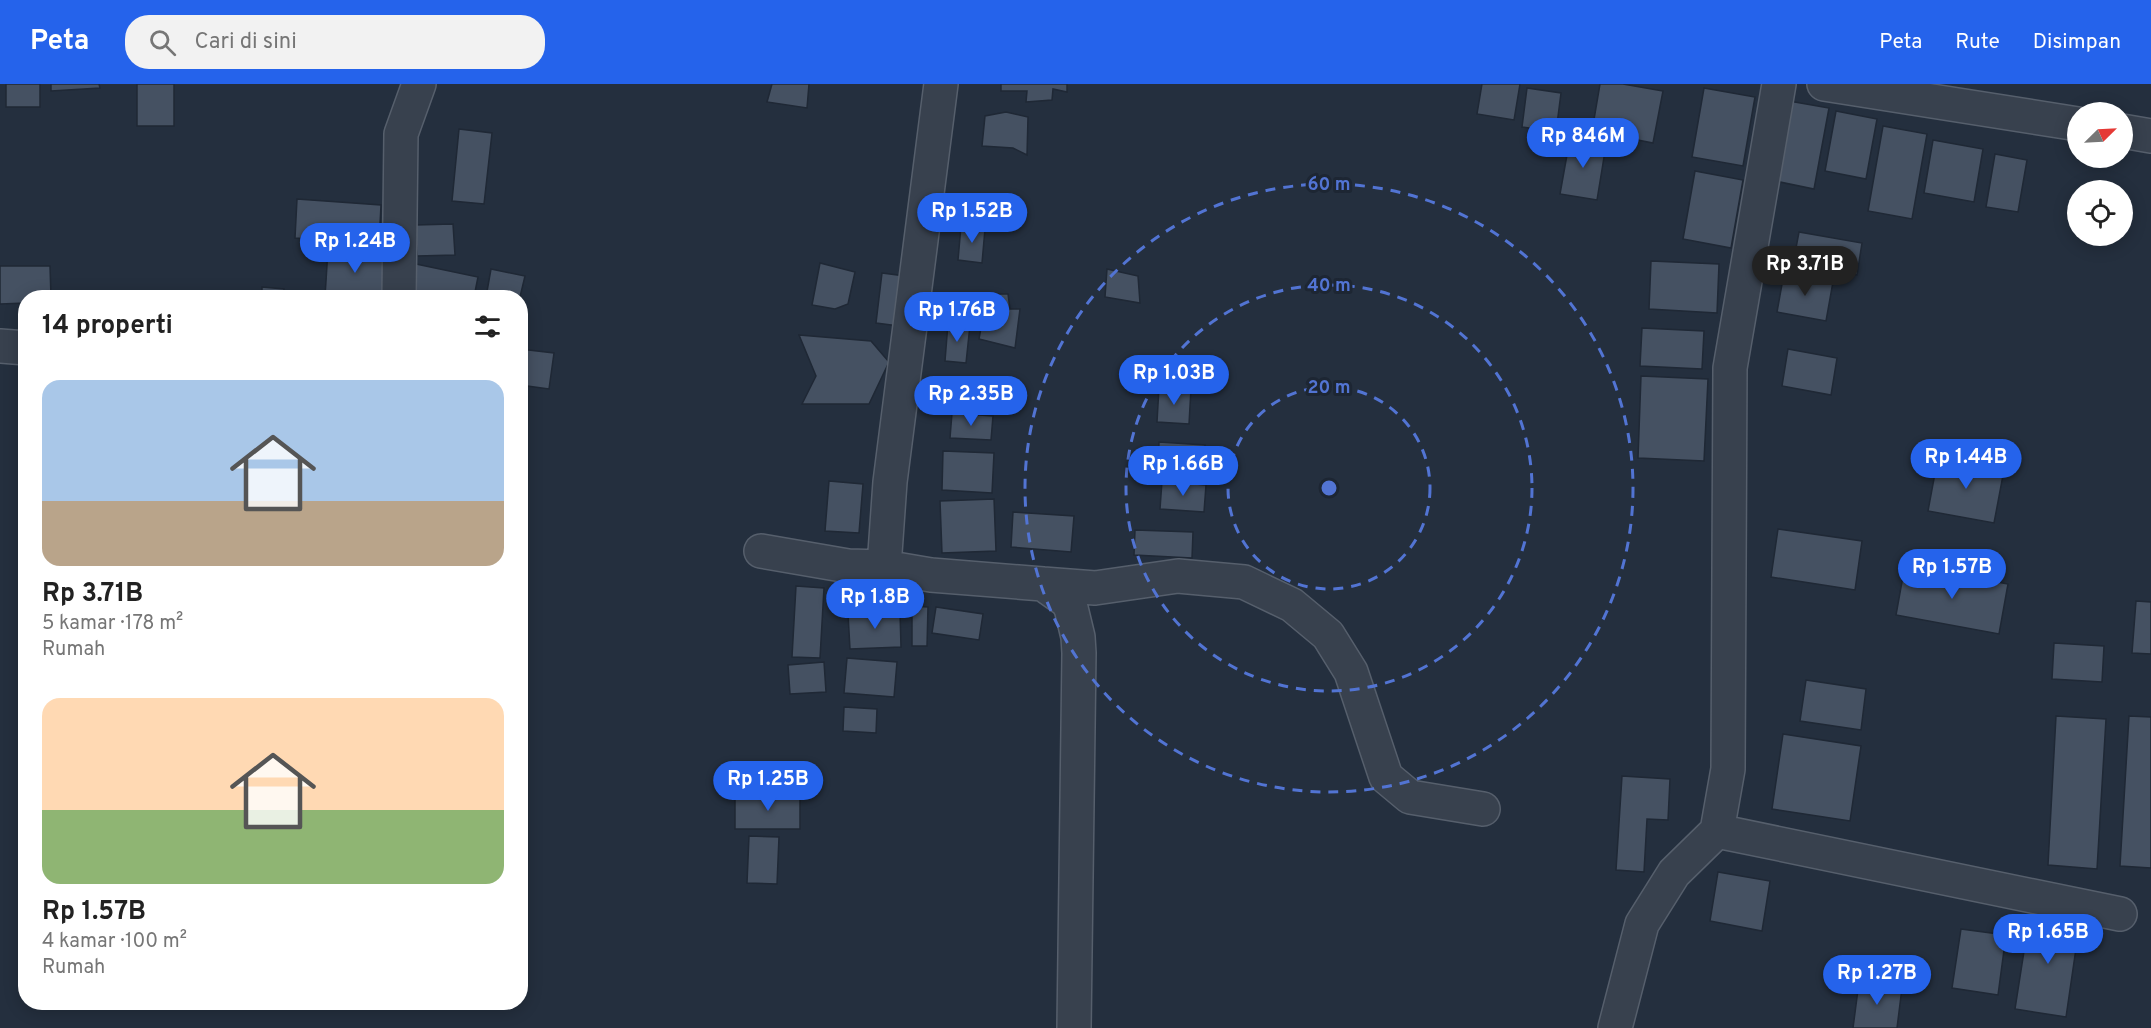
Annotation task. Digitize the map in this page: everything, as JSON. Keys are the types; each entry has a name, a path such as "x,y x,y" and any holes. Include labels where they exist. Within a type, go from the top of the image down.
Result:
{"street":[{"path":"399,290 401,134 419,84"},
{"path":"884,567 890,482 941,84"},
{"path":"1615,1028 1642,924 1674,873 1717,831 1728,768 1730,368 1779,84"},
{"path":"1824,84 1948,94 2067,121"},
{"path":"2133,133 2151,136"},
{"path":"0,346 18,347"},
{"path":"761,551 848,566 884,567 931,575 1095,588 1178,576 1244,582 1292,605 1328,634 1351,672 1386,777 1410,797 1483,809"},
{"path":"1043,584 1067,601 1078,637 1074,1028"},
{"path":"1717,831 2120,914"}],"building":[{"path":"6,84 40,84 40,107 6,107"},
{"path":"51,84 99,84 100,88 51,91"},
{"path":"137,84 174,84 174,126 137,126"},
{"path":"772,84 809,84 807,108 767,102"},
{"path":"1001,84 1067,84 1067,92 1053,89 1052,100 1026,102 1027,91 1001,91"},
{"path":"1482,84 1520,84 1514,120 1477,114"},
{"path":"1600,84 1623,84 1663,91 1653,143 1592,131"},
{"path":"1527,88 1561,93 1556,132 1522,127"},
{"path":"1704,88 1755,97 1743,166 1692,157"},
{"path":"1789,101 1829,108 1814,189 1775,181"},
{"path":"1836,111 1877,119 1866,179 1825,171"},
{"path":"1006,112 1028,117 1027,155 1013,148 982,146 985,116"},
{"path":"1883,126 1927,134 1912,219 1868,211"},
{"path":"459,129 492,133 484,204 452,201"},
{"path":"1570,138 1606,145 1597,200 1560,194"},
{"path":"1933,140 1983,149 1974,202 1924,193"},
{"path":"1995,154 2027,160 2018,212 1986,207"},
{"path":"1695,171 1743,180 1731,248 1683,239"},
{"path":"297,199 381,205 379,244 295,238"},
{"path":"453,224 455,255 417,256 415,225"},
{"path":"961,226 985,229 982,263 958,260"},
{"path":"1799,232 1862,243 1857,275 1793,264"},
{"path":"328,249 386,253 383,290 325,290"},
{"path":"1651,261 1719,264 1717,313 1649,309"},
{"path":"820,263 855,272 848,304 835,309 812,305"},
{"path":"416,264 478,277 475,290 410,290"},
{"path":"0,266 50,266 51,290 18,290 18,303 0,304"},
{"path":"491,269 525,276 522,290 487,290"},
{"path":"1107,269 1138,276 1140,303 1105,297"},
{"path":"882,273 905,276 899,326 876,323"},
{"path":"1784,273 1833,282 1826,321 1777,312"},
{"path":"262,287 284,289 284,290 262,290"},
{"path":"987,294 1008,294 1010,309 1020,309 1015,348 979,339"},
{"path":"948,323 970,325 966,363 945,361"},
{"path":"1642,328 1704,331 1702,369 1640,366"},
{"path":"799,335 871,341 889,362 869,404 802,404 816,376"},
{"path":"1788,349 1837,358 1831,395 1782,386"},
{"path":"528,350 554,353 549,389 528,386"},
{"path":"1641,376 1708,379 1704,461 1638,458"},
{"path":"1159,387 1191,389 1189,424 1157,422"},
{"path":"952,413 993,416 991,440 950,438"},
{"path":"1159,442 1205,445 1203,472 1158,470"},
{"path":"943,451 994,453 992,493 942,490"},
{"path":"1938,457 2004,470 1994,523 1928,511"},
{"path":"829,481 863,484 859,533 825,531"},
{"path":"1162,481 1206,485 1204,512 1160,509"},
{"path":"994,499 996,551 942,553 940,501"},
{"path":"1013,512 1074,516 1071,552 1011,547"},
{"path":"1778,529 1862,541 1855,590 1771,577"},
{"path":"1135,530 1193,532 1192,558 1134,555"},
{"path":"1905,565 2008,584 1999,634 1896,615"},
{"path":"796,586 824,588 820,658 792,657"},
{"path":"2136,601 2151,602 2151,654 2132,653"},
{"path":"912,606 928,607 927,646 912,646"},
{"path":"936,607 983,614 979,640 932,633"},
{"path":"900,612 901,647 850,649 848,614"},
{"path":"2054,643 2104,646 2102,682 2052,679"},
{"path":"847,658 897,662 894,697 844,693"},
{"path":"824,662 826,692 790,694 788,665"},
{"path":"1806,680 1866,689 1861,730 1800,721"},
{"path":"844,707 877,709 876,733 843,731"},
{"path":"2056,716 2106,719 2097,869 2048,865"},
{"path":"2129,716 2151,717 2151,868 2120,866"},
{"path":"1783,734 1861,746 1850,821 1772,809"},
{"path":"1622,776 1670,779 1668,820 1647,819 1644,872 1616,870"},
{"path":"735,796 800,796 800,829 735,829"},
{"path":"749,836 779,837 777,884 747,883"},
{"path":"1718,872 1770,881 1762,931 1710,921"},
{"path":"2030,913 2080,921 2066,1017 2015,1009"},
{"path":"1961,929 2006,935 1998,995 1952,988"},
{"path":"1859,982 1902,988 1897,1028 1853,1028"}]}
